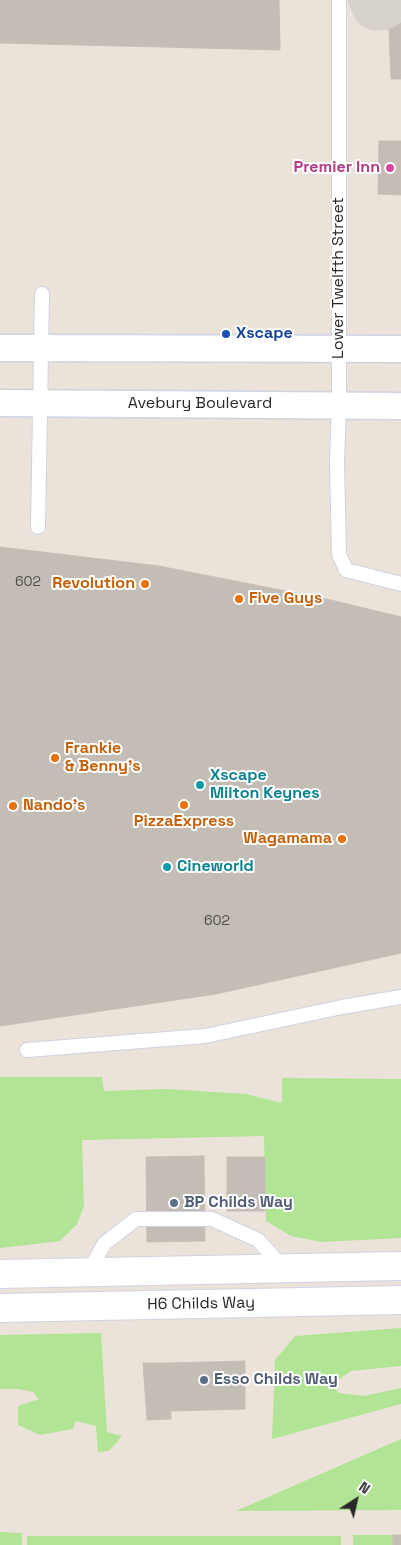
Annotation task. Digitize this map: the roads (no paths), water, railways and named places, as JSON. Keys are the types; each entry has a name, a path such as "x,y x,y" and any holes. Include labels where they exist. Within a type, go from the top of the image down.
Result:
{"street":[{"path":"0,348 401,349"},
{"name":"Avebury Boulevard","path":"0,403 401,406"},
{"name":"H6 Childs Way","path":"0,1274 401,1266"},
{"name":"H6 Childs Way","path":"0,1308 401,1300"}],"lane":[{"name":"Lower Twelfth Street","path":"339,0 339,405 337,462 339,554 346,570 401,584"},
{"path":"38,527 42,294"},
{"path":"27,1050 205,1036 342,1007 401,997"},
{"path":"89,1272 104,1244 136,1219 212,1219 258,1240 283,1268"}],"place":[{"name":"Premier Inn","path":"390,168"},
{"name":"Xscape","path":"226,334"},
{"name":"Revolution","path":"145,584"},
{"name":"Five Guys","path":"239,599"},
{"name":"Frankie & Benny's","path":"55,758"},
{"name":"Xscape Milton Keynes","path":"200,785"},
{"name":"PizzaExpress","path":"184,805"},
{"name":"Nando's","path":"13,806"},
{"name":"Wagamama","path":"342,839"},
{"name":"Cineworld","path":"167,867"},
{"name":"BP Childs Way","path":"174,1203"},
{"name":"Esso Childs Way","path":"204,1380"}]}
